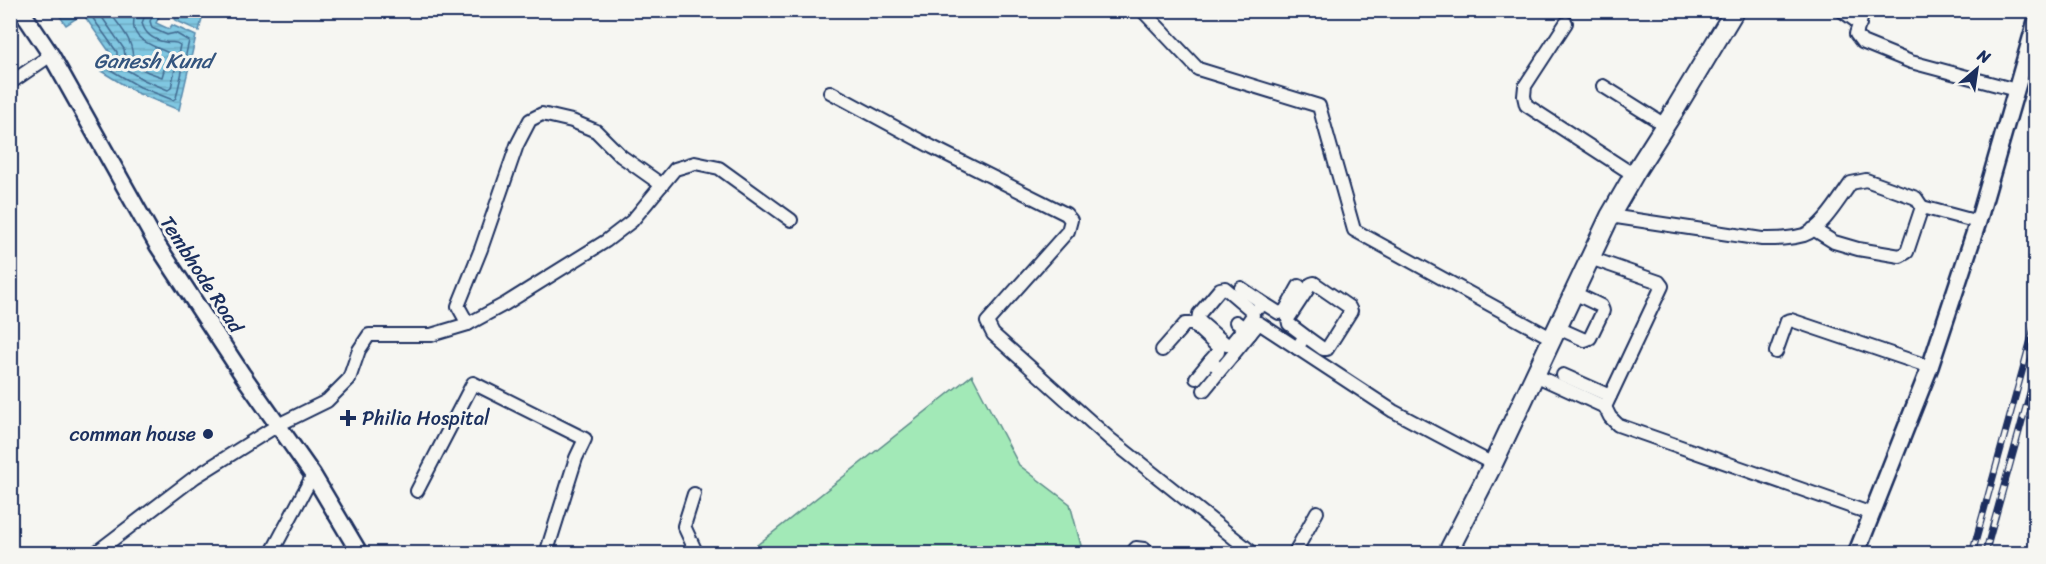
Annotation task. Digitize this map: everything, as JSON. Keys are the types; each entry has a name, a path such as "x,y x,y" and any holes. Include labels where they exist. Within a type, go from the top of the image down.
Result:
{"main road":[{"path":"1448,554 1610,216 1735,10"}],"street":[{"name":"Tembhode Road","path":"21,10 51,56 158,246 242,374 313,475 360,554"},
{"path":"1142,10 1197,69 1319,105 1354,230 1555,334 1585,340 1590,338 1603,311 1601,306 1574,293"},
{"path":"1841,10 1860,24"},
{"path":"1864,10 1856,34 1862,42 1911,62 2016,90"},
{"path":"1856,554 1930,367 1978,222 2036,21"},
{"path":"1566,23 1526,86 1524,96 1526,105 1634,175"},
{"path":"10,83 51,56"},
{"path":"1603,86 1665,125"},
{"path":"830,92 932,147 1066,214 1071,220 1068,231 987,322 993,334 1110,439 1254,554"},
{"path":"468,324 458,306 481,249 517,145 530,120 542,114 572,121 596,131 621,156 662,185"},
{"path":"94,554 195,477 278,424 327,400 349,379 359,350 369,335 431,335 468,324 505,304 606,241 632,221 675,169 695,164 719,168 791,220"},
{"path":"1610,216 1762,239 1788,239 1813,230 1851,183 1866,180 1916,198 1922,207 1978,222"},
{"path":"1813,230 1834,242 1858,249 1900,256 1907,252 1922,207"},
{"path":"1590,258 1659,282 1662,286 1608,402 1610,417 1618,425 1872,514"},
{"path":"1314,283 1349,307 1350,311 1327,349 1323,349 1305,336 1289,324 1288,319 1311,284 1314,283"},
{"path":"1240,288 1279,313 1285,311 1299,286"},
{"path":"1196,378 1215,365 1243,328 1253,315 1252,311 1225,288 1220,289 1199,314 1198,320 1227,344 1231,344 1243,328 1259,323"},
{"path":"1259,323 1260,301"},
{"path":"1776,352 1787,321 1791,320 1930,367"},
{"path":"1259,323 1393,411 1493,464"},
{"path":"1162,350 1185,324 1193,324 1218,346 1215,365 1204,390"},
{"path":"1297,348 1305,336"},
{"path":"1535,375 1608,402"},
{"path":"1563,375 1608,402"},
{"path":"417,490 473,384 585,438 576,458 546,554"},
{"path":"271,554 313,475"},
{"path":"694,494 684,526 697,554"},
{"path":"1294,554 1317,512"},
{"path":"1131,554 1136,548 1144,549 1150,554"}],"green space":[{"path":"972,375 1019,465 1070,504 1083,553 747,553"}],"water":[{"name":"Ganesh Kund","path":"56,11 162,11 156,23 169,29 172,25 196,36 179,110 137,93 96,68 111,54 83,14 66,25"},
{"name":"Ganesh Kund","path":"167,11 204,11 199,31 175,20 177,14"}],"railway":[{"path":"1972,554 2036,321"},
{"path":"1985,554 2036,371"}],"place":[{"name":"Philia Hospital","path":"348,418"},
{"name":"comman house","path":"208,434"}]}
